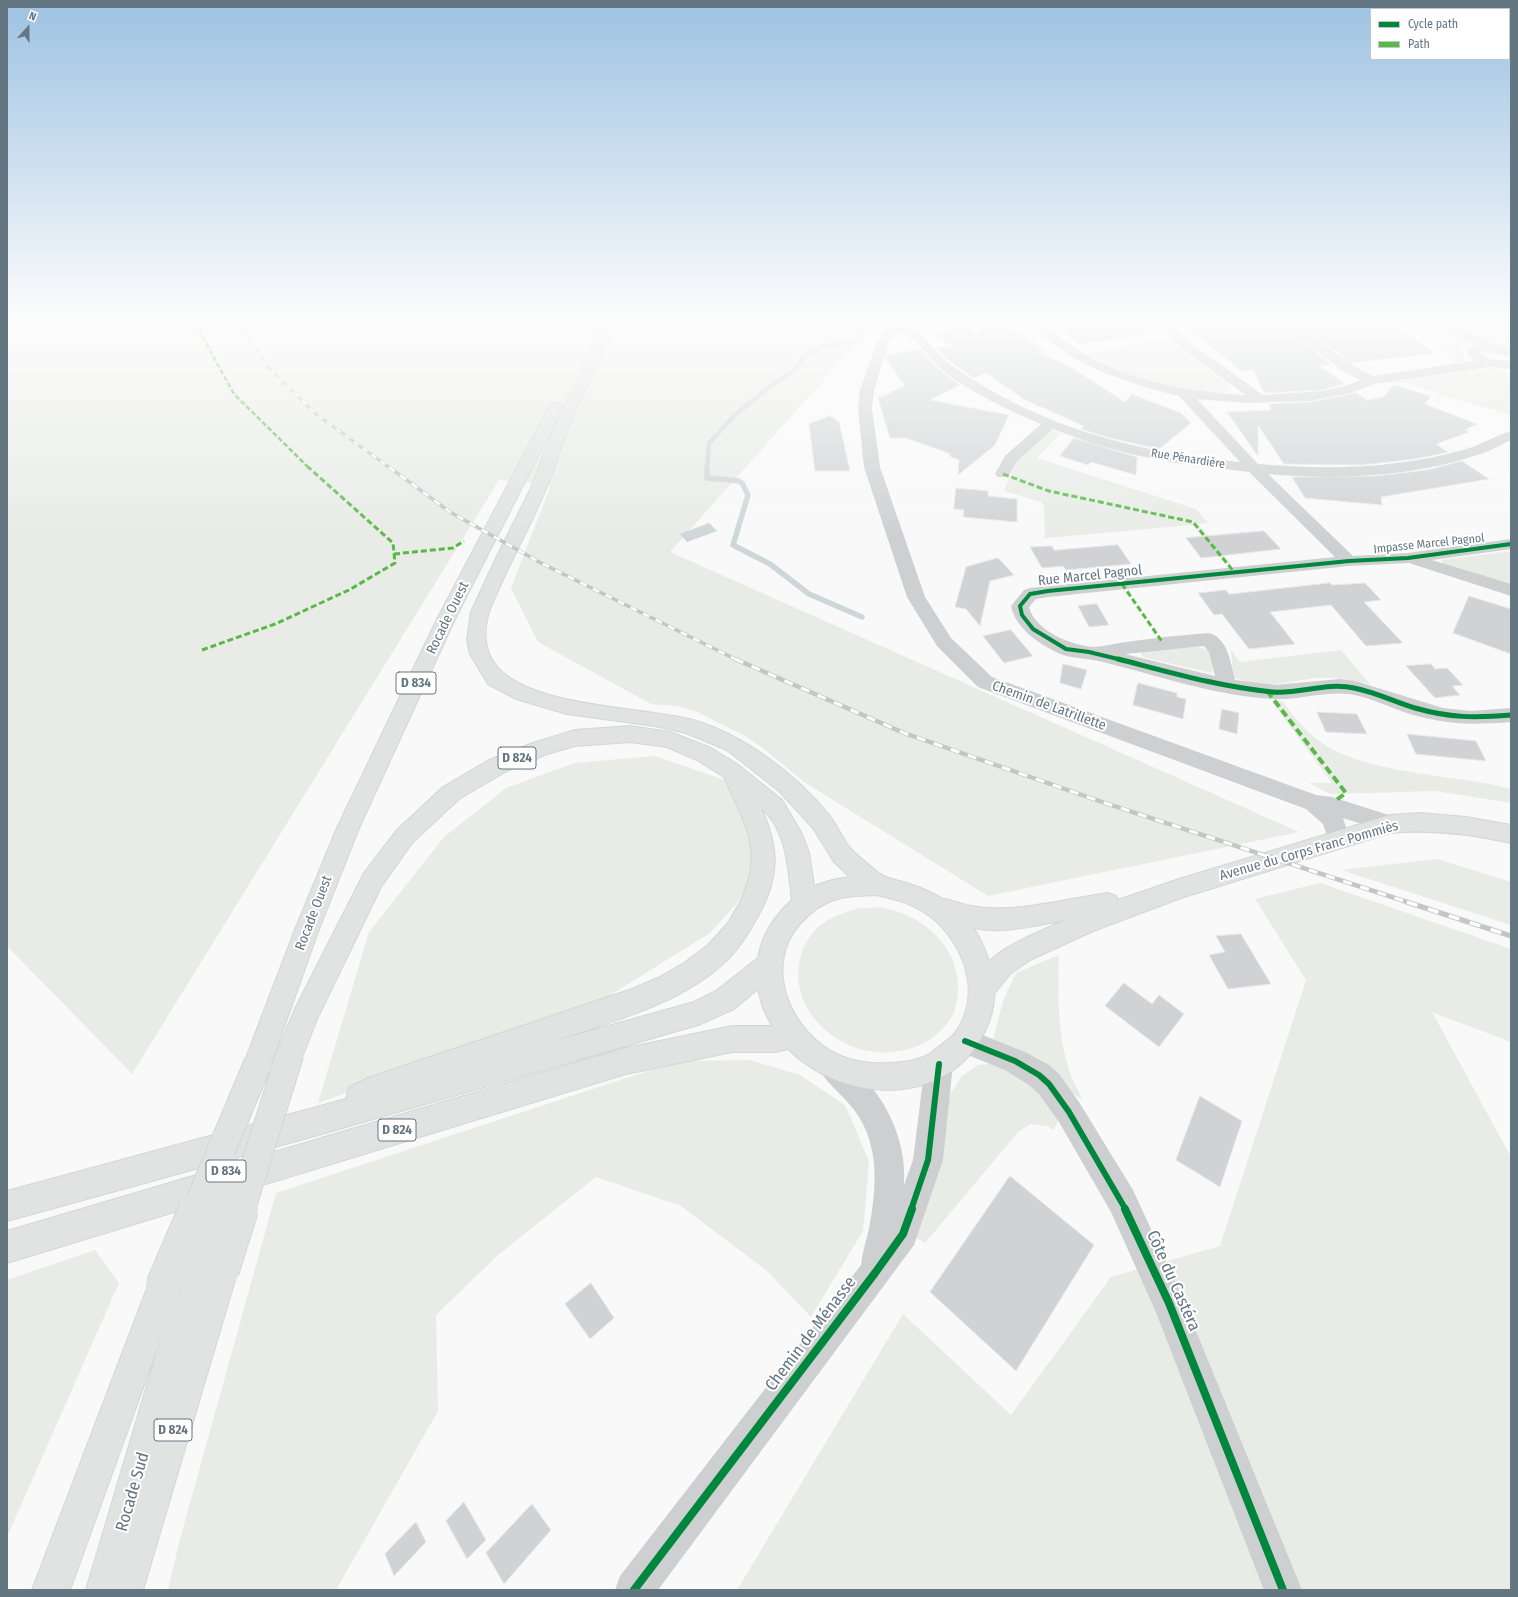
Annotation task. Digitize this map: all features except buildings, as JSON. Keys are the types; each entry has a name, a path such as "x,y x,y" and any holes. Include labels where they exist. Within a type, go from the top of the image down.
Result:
{"main road":[{"name":"Rocade Ouest","path":"258,1063 306,932 348,828 446,619 564,391"},
{"path":"579,391 561,428 539,488 505,556 480,612 476,640 478,654 496,679 508,688 523,694 567,707 655,719 685,725 712,734 734,745 787,785 821,822 842,855 876,885"},
{"name":"D 824","path":"58,1574 193,1278 311,1002 372,880 404,837 451,793 497,766 540,748 575,738 607,734 630,734 670,740 704,754 730,770 774,806 791,834 797,853 804,904"},
{"name":"D 824","path":"322,1120 368,1092 635,1000 686,978 721,950 746,920 758,891 764,857 757,825 730,770"},
{"name":"Avenue du Corps Franc Pommiès","path":"983,988 1001,966 1020,952 1084,922 1179,889 1390,824 1440,822 1511,834"},
{"path":"876,885 907,892 936,907 960,929 976,957 983,988 978,1016 965,1041 939,1064 905,1076 868,1077 831,1065 810,1052 792,1035 778,1013 770,989 769,965 775,941 787,920 804,904 832,891 850,886 876,885"},
{"name":"Avenue du Corps Franc Pommiès","path":"936,907 972,917 1002,920 1079,909 1179,889"},
{"name":"D 824","path":"7,1206 322,1120 698,1013 725,1000 769,965"},
{"name":"D 824","path":"7,1247 626,1061 732,1039 776,1039 792,1035"},
{"name":"D 824","path":"124,1590 193,1278 258,1063"},
{"name":"Rocade Sud","path":"105,1590 193,1278"}],"street":[{"name":"Chemin de Latrillette","path":"867,391 865,409 872,468 916,597 944,642 985,682 1314,803 1332,806 1390,824"},
{"name":"Rue Pénardière","path":"981,391 996,399 1050,424 1097,440 1134,450 1175,458 1253,468 1354,470 1405,466 1441,460 1472,452 1511,435"},
{"path":"1172,391 1213,398 1260,399 1302,399 1341,391"},
{"path":"1248,391 1260,399"},
{"path":"1185,394 1253,468 1349,561"},
{"path":"1003,474 1010,458 1050,424"},
{"name":"Impasse Marcel Pagnol","path":"1349,561 1408,558 1511,544"},
{"name":"Impasse Marcel Pagnol","path":"1408,558 1511,590"},
{"name":"Rue Marcel Pagnol","path":"1089,652 1209,639 1218,651 1227,686 1089,652 1066,649 1033,629 1022,616 1020,606 1030,594 1048,591 1349,561"},
{"path":"1227,686 1275,692 1340,686 1355,688 1415,708 1443,715 1471,718 1511,715"},
{"name":"Chemin de Latrillette","path":"1314,803 1329,813 1334,821 1339,840"},
{"name":"Côte du Castéra","path":"965,1041 1015,1061 1039,1075 1049,1084 1069,1112 1122,1201 1169,1303 1283,1590"},
{"name":"Chemin de Ménasse","path":"634,1590 903,1234 928,1160 939,1064"},
{"name":"Chemin de Ménasse","path":"831,1065 865,1099 879,1122 886,1147 891,1171 888,1208 875,1273"}],"shaded area":[{"path":"7,391 814,391 670,552 1299,832 988,896 804,782 763,748 743,735 697,712 678,706 651,704 538,642 511,588 551,485 499,480 132,1074 7,946"},
{"path":"1187,391 1226,391 1210,393"},
{"path":"1430,391 1511,391 1511,416 1508,414"},
{"path":"1052,430 1061,433 1037,458 1196,509 1208,523 1198,524 1231,564 1225,564 1193,525 1045,538 1044,506 1041,502 1004,491 1016,460"},
{"path":"709,523 717,531 687,542 680,534"},
{"path":"1511,551 1511,588 1444,567 1442,560"},
{"path":"1198,647 1208,650 1214,664 1212,673 1142,657 1141,651"},
{"path":"1231,650 1240,662 1341,650 1370,684 1336,678 1316,678 1265,686 1233,678"},
{"path":"1282,701 1297,720 1314,737 1334,750 1356,759 1408,772 1511,789 1511,803 1436,791 1330,794 1309,783 1332,783 1272,702"},
{"path":"655,756 724,780 763,826 745,894 710,933 596,1004 318,1103 369,932 444,837 506,788 574,763"},
{"path":"1437,859 1511,882 1511,925 1341,870"},
{"path":"1320,883 1511,949 1511,1042 1432,1012 1511,1157 1511,1590 737,1590 903,1314 1011,1415 1111,1277 1220,1246 1306,980 1255,899"},
{"path":"859,908 883,908 897,911 910,917 923,924 934,933 951,956 956,969 958,984 954,1013 938,1034 924,1043 909,1049 893,1052 873,1052 854,1047 837,1038 822,1026 809,1011 801,994 798,975 801,955 804,948 818,927 837,916"},
{"path":"1059,955 1059,1015 1063,1045 1071,1075 1083,1100 1068,1091 1038,1063 993,1039 1003,1001 1016,973"},
{"path":"750,1060 800,1075 845,1105 869,1161 863,1231 811,1317 767,1271 681,1206 596,1177 498,1255 436,1315 438,1411 336,1590 168,1590 180,1539 276,1193 678,1061"},
{"path":"1003,1063 1028,1077 1060,1116 1054,1130 1047,1126 1031,1124 1019,1131 925,1243 912,1235 950,1094 962,1076 978,1065"},
{"path":"95,1250 119,1283 7,1537 7,1280"}],"waterway":[{"path":"707,468 709,443 734,416 765,391"},
{"path":"707,468 707,478 739,481 742,483 748,495 733,545 770,564 809,594 862,617"}],"railway":[{"path":"292,391 316,414 390,468"},
{"path":"389,467 450,512 541,563 737,660"},
{"path":"735,659 904,733 1105,803 1410,903"},
{"path":"1407,902 1511,936"}],"marked path":[{"path":"202,650 275,624 349,590 395,563 393,543 303,463 232,391"},
{"path":"1003,474 1049,491 1193,522 1235,573"},
{"path":"394,554 453,548 464,541"},
{"path":"1122,584 1163,643"},
{"path":"1267,691 1346,793 1335,801"}],"cycle path":[{"path":"1511,544 1408,558 1349,561 1048,591 1030,594 1020,606 1022,615 1033,629 1066,649 1089,652 1227,686 1275,692 1340,686 1355,688 1415,708 1443,715 1471,718 1511,715"},
{"path":"965,1041 1015,1061 1039,1075 1049,1084 1069,1112 1122,1201 1169,1303 1283,1590"},
{"path":"634,1590 903,1234 928,1160 939,1064"}]}
